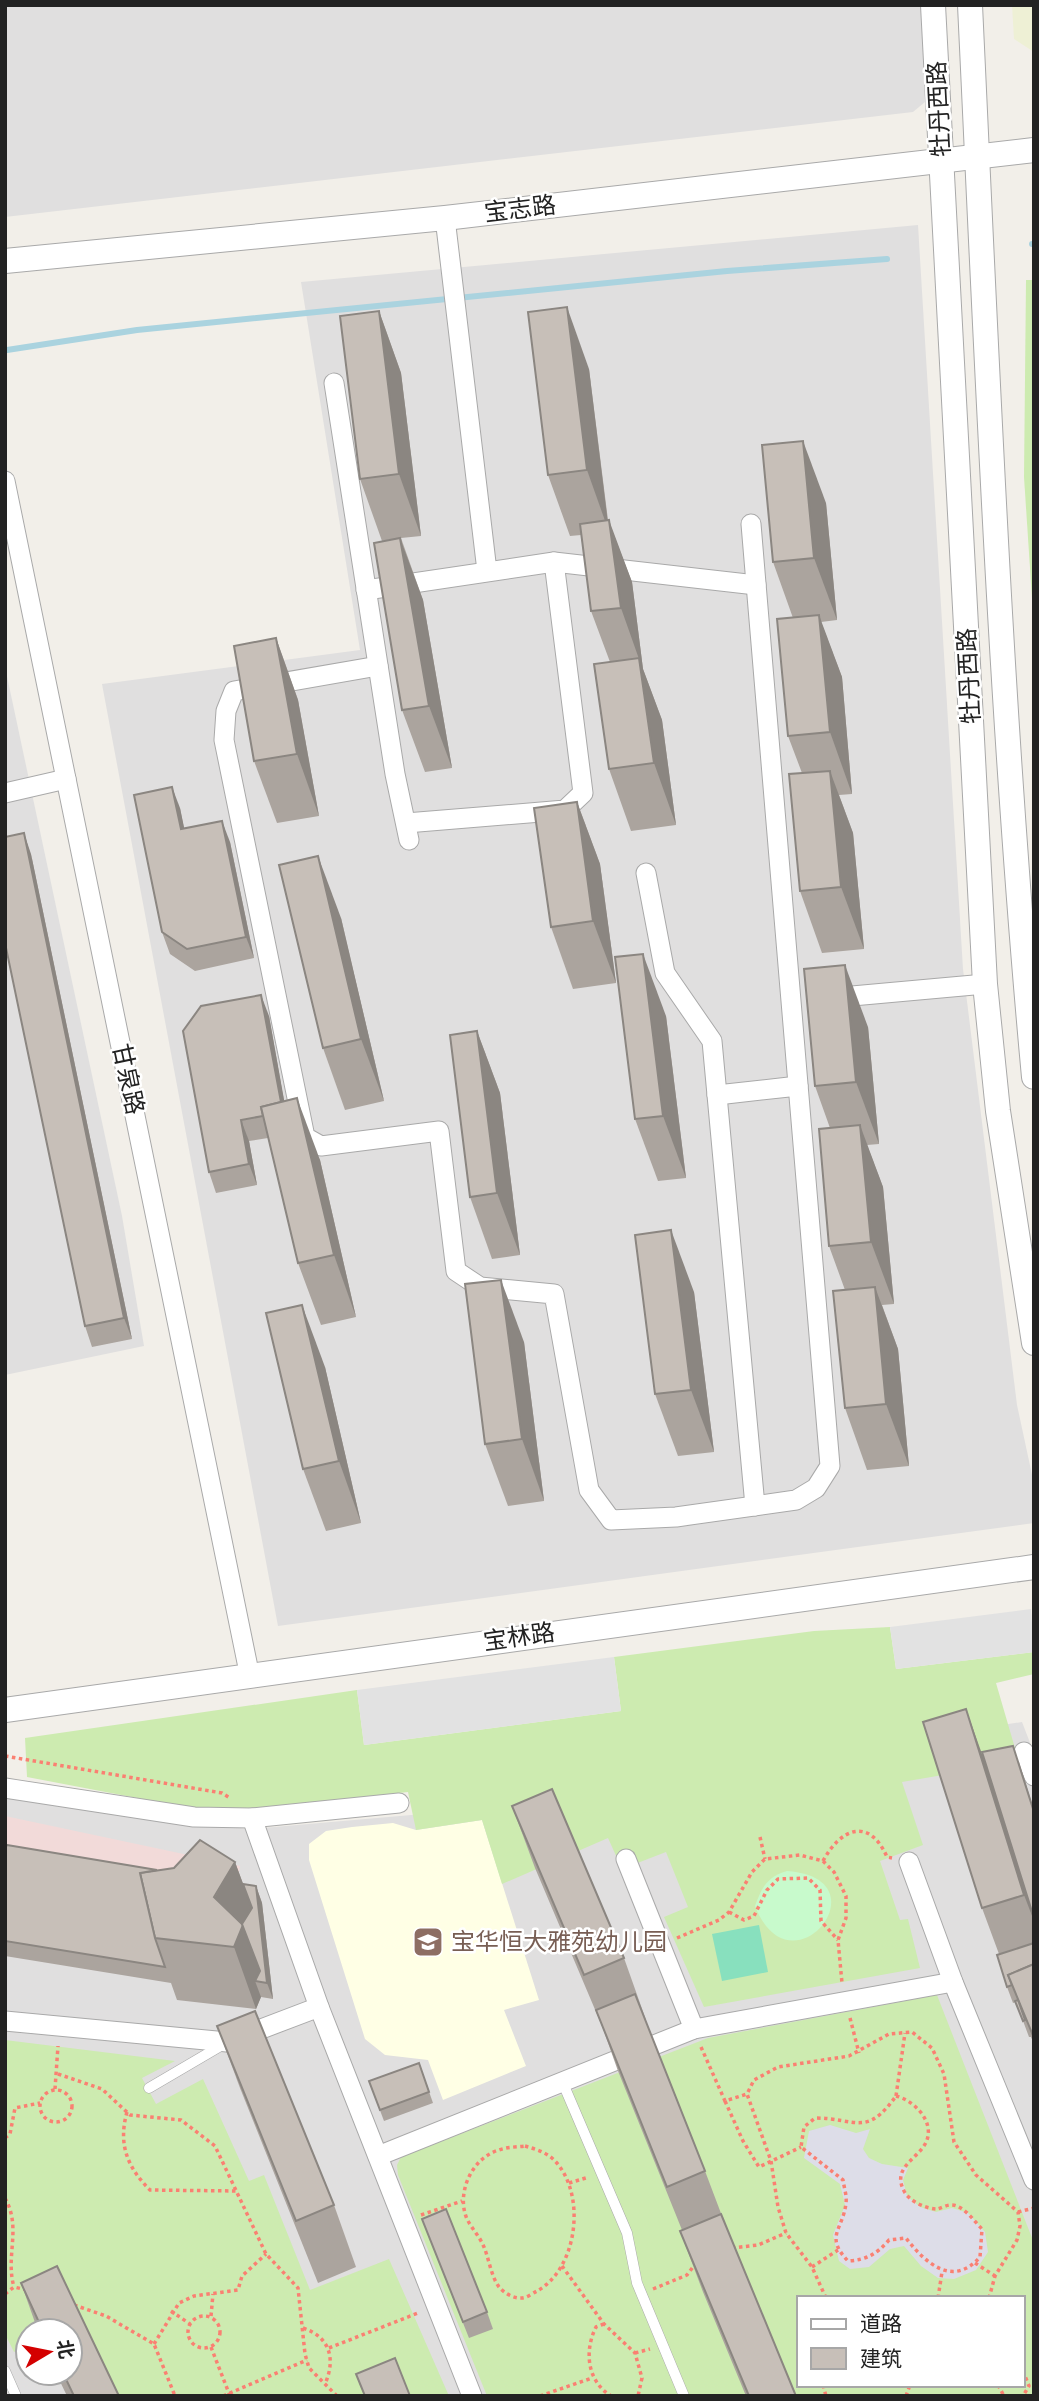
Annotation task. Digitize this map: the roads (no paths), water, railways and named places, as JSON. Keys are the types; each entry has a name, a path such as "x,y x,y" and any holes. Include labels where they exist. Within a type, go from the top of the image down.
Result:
{"street":[{"name":"牡丹西路","path":"933,5 985,984 998,1111 1034,1343"},
{"name":"牡丹西路","path":"970,5 985,345 1016,883 1030,986 1034,1077"},
{"name":"宝志路","path":"5,261 445,218 977,154 1034,150"},
{"path":"445,218 487,571"},
{"path":"334,383 407,832 565,810 583,793 554,562"},
{"name":"甘泉路","path":"5,481 250,1677"},
{"path":"378,666 234,691 226,711 224,740 305,1137 321,1146 439,1131 456,1270 480,1287 554,1294 589,1490 611,1520 676,1517 796,1500 816,1488 830,1466 751,524"},
{"path":"366,590 554,562 756,585"},
{"path":"5,793 66,779"},
{"path":"646,873 665,973 712,1041 755,1506"},
{"path":"791,1001 985,984"},
{"path":"717,1095 798,1086"},
{"name":"宝林路","path":"5,1710 250,1677 542,1633 680,1617 1034,1567"},
{"path":"1024,1752 1034,1776"},
{"path":"5,1788 194,1818 252,1818 399,1803"},
{"path":"252,1818 319,2007 472,2396"},
{"path":"626,1859 694,2029"},
{"path":"909,1862 953,1982 1034,2180"},
{"path":"378,2156 694,2029 953,1982"},
{"path":"5,2021 229,2041 319,2007"}],"lane":[{"path":"149,2088 229,2041"},
{"path":"562,2081 627,2233 642,2294 684,2396"},
{"path":"5,2371 16,2396"}],"waterway":[{"path":"7,350 137,330 727,271 887,259"}],"place":[{"name":"宝华恒大雅苑幼儿园","path":"428,1942"}]}
